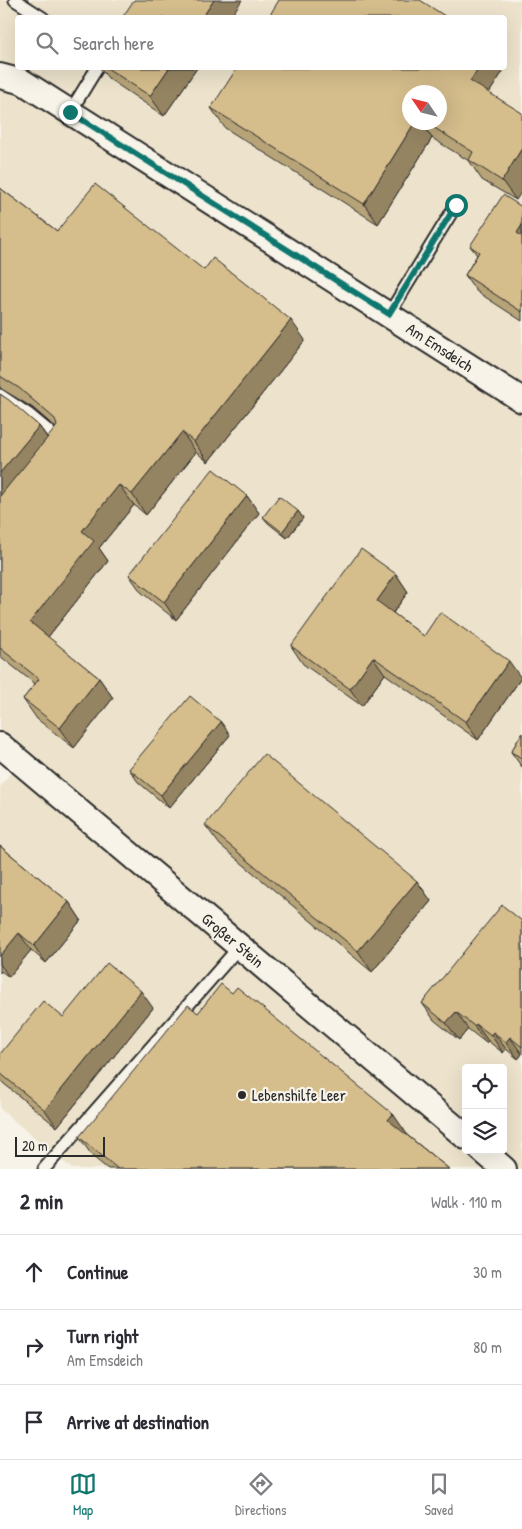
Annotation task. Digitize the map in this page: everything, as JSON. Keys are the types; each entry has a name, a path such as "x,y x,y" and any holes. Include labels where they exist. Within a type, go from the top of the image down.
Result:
{"street":[{"name":"Am Emsdeich","path":"0,76 23,82 522,400"},
{"name":"Großer Stein","path":"0,745 462,1133"},
{"path":"487,1154 504,1169"}],"lane":[{"path":"15,0 38,15"},
{"path":"70,112 96,70"},
{"path":"389,314 456,205"},
{"path":"0,395 28,414 64,445 58,452"},
{"path":"44,1169 240,946"}],"shaded area":[{"path":"0,0 522,0 522,1169 72,1169 0,1109 0,787 12,771 0,761"}],"building":[{"path":"134,0 214,0 204,15 124,15"},
{"path":"279,0 420,0 443,15 270,15"},
{"path":"110,70 168,70 150,96"},
{"path":"236,70 478,70 470,81 522,113 522,148 502,181 469,160 473,152 438,130 447,130 447,85 402,85 402,130 410,130 364,204 211,108"},
{"path":"95,184 204,270 213,258 291,320 194,442 182,432 132,494 119,485 82,531 94,541 30,622 99,678 60,728 23,699 39,679 0,648 0,496 57,426 55,419 19,388 0,376 0,188 57,231"},
{"path":"503,195 522,207 522,225 517,233 522,236 522,312 465,275 479,252 470,246"},
{"path":"0,394 39,426 0,473"},
{"path":"213,469 247,496 164,602 129,575"},
{"path":"279,496 298,511 282,532 263,517"},
{"path":"361,549 396,574 377,601 424,636 440,612 509,661 466,722 373,657 350,689 291,646"},
{"path":"190,696 221,722 161,795 129,769"},
{"path":"522,733 522,758 511,752"},
{"path":"264,754 417,881 358,951 205,825"},
{"path":"0,846 69,902 34,946 19,933 0,956"},
{"path":"502,905 522,921 522,1047 510,1037 506,1042 493,1032 491,1035 476,1024 474,1026 456,1012 446,1023 422,1003"},
{"path":"107,963 141,991 45,1110 0,1073 0,1054 43,1001 63,1017"},
{"path":"221,984 232,993 237,987 393,1114 388,1120 449,1169 118,1169 79,1137 188,1005 198,1013"}],"place":[{"name":"Lebenshilfe Leer","path":"242,1095"}],"route":[{"path":"70,112 389,314 456,205"}]}
